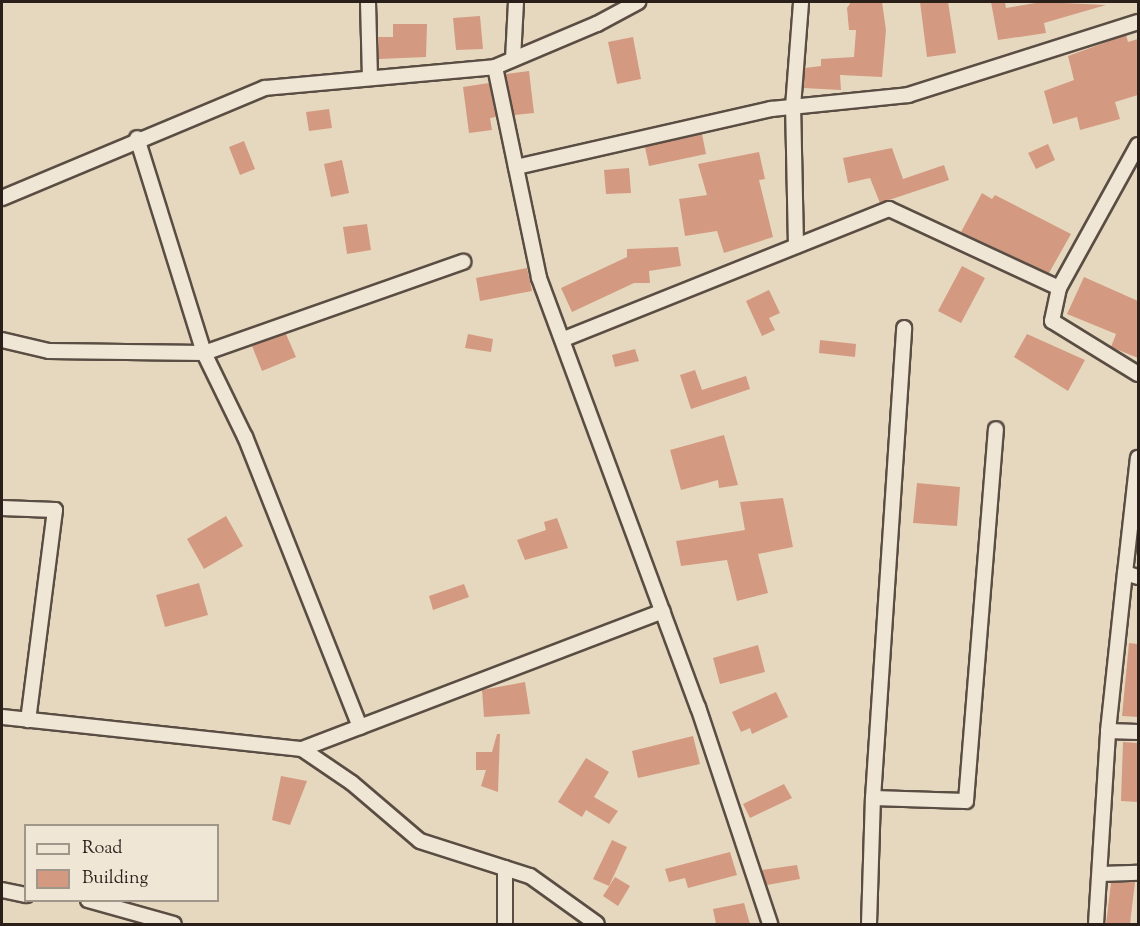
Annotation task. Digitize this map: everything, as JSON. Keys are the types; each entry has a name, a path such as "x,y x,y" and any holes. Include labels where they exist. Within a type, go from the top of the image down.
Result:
{"street":[{"path":"369,2 370,78"},
{"path":"513,59 516,2"},
{"path":"2,198 137,138 265,88 495,67 638,2"},
{"path":"796,246 793,107 801,2"},
{"path":"516,167 793,107 909,95 1138,22"},
{"path":"495,67 539,278 564,339 663,611 770,924"},
{"path":"137,138 204,353 245,436 360,727"},
{"path":"1138,145 1059,288 1052,321 1138,374"},
{"path":"564,339 889,208 1059,288"},
{"path":"2,340 49,351 204,353 463,262"},
{"path":"869,924 873,798 904,328"},
{"path":"873,798 966,801 996,429"},
{"path":"1096,924 1101,874 1108,731 1132,575 1138,458"},
{"path":"2,508 55,510 28,720"},
{"path":"2,717 302,749 663,611"},
{"path":"1108,731 1138,732"},
{"path":"302,749 352,783 420,842 530,876 597,924"},
{"path":"505,868 505,924"},
{"path":"1101,874 1138,873"},
{"path":"2,890 24,895"},
{"path":"95,902 174,924"}],"building":[{"path":"851,2 882,2 886,30 882,77 840,75 841,90 803,88 805,68 821,66 821,59 854,57 856,30 849,30 847,8"},
{"path":"920,2 948,2 956,53 927,57"},
{"path":"991,2 1005,2 1006,8 1042,2 1106,5 1044,23 1046,33 998,40"},
{"path":"480,16 483,49 456,50 453,18"},
{"path":"393,24 427,24 426,57 379,59 378,37 393,37"},
{"path":"1126,35 1128,42 1138,39 1138,95 1115,102 1120,119 1080,130 1077,117 1053,124 1044,91 1074,80 1068,56"},
{"path":"633,37 641,79 617,84 608,42"},
{"path":"529,71 534,113 514,115 506,74"},
{"path":"489,83 496,117 490,118 492,130 469,133 463,87"},
{"path":"329,109 332,128 309,131 306,112"},
{"path":"702,134 706,154 649,166 645,147"},
{"path":"244,141 255,169 240,175 229,147"},
{"path":"1048,144 1055,160 1036,169 1028,153"},
{"path":"892,148 903,179 944,165 949,180 880,203 870,178 848,183 843,158"},
{"path":"759,152 765,179 759,180 773,237 724,253 717,231 685,236 679,199 707,195 698,164"},
{"path":"342,160 349,193 331,197 324,164"},
{"path":"629,168 631,193 606,194 604,170"},
{"path":"982,193 992,199 995,195 1071,234 1049,273 961,232"},
{"path":"367,224 371,250 347,254 343,227"},
{"path":"678,247 681,266 649,271 650,283 634,283 572,312 561,288 627,257 627,249"},
{"path":"962,266 985,278 961,323 938,311"},
{"path":"527,268 532,291 480,301 476,278"},
{"path":"1084,277 1138,301 1138,358 1111,347 1116,334 1067,314"},
{"path":"769,290 780,313 769,318 775,330 762,336 746,301"},
{"path":"286,334 296,357 262,371 252,346"},
{"path":"468,334 493,339 491,352 465,348"},
{"path":"1027,334 1085,360 1068,391 1014,357"},
{"path":"820,340 856,344 855,357 819,353"},
{"path":"635,349 639,361 615,367 612,355"},
{"path":"695,370 702,390 746,376 750,389 691,409 680,375"},
{"path":"724,435 738,485 719,488 718,480 681,490 670,450"},
{"path":"917,483 960,487 957,526 913,523"},
{"path":"783,498 793,547 758,554 768,593 737,601 727,560 681,566 676,541 745,530 740,502"},
{"path":"226,516 243,546 204,569 187,539"},
{"path":"557,518 568,548 525,560 517,540 546,530 544,522"},
{"path":"199,583 208,615 165,627 156,595"},
{"path":"464,584 469,597 433,610 429,596"},
{"path":"1129,643 1138,644 1138,717 1122,716"},
{"path":"758,645 765,672 720,684 713,658"},
{"path":"525,682 530,714 484,717 482,690"},
{"path":"776,692 788,717 752,734 750,728 741,732 732,712"},
{"path":"497,734 500,734 498,792 481,786 486,770 476,770 476,752 492,752"},
{"path":"693,736 700,764 638,778 632,751"},
{"path":"1123,742 1138,743 1138,802 1121,801"},
{"path":"586,758 609,772 594,797 618,811 609,824 586,810 582,817 558,802"},
{"path":"281,776 307,781 290,825 272,820"},
{"path":"784,784 792,798 750,818 743,804"},
{"path":"612,840 627,847 609,886 593,879"},
{"path":"730,852 737,875 688,888 685,878 669,882 665,869"},
{"path":"797,865 800,879 767,885 762,870"},
{"path":"615,877 630,886 618,906 603,896"},
{"path":"1135,882 1130,924 1106,924 1111,883"},
{"path":"744,903 750,924 716,924 713,909"}]}
